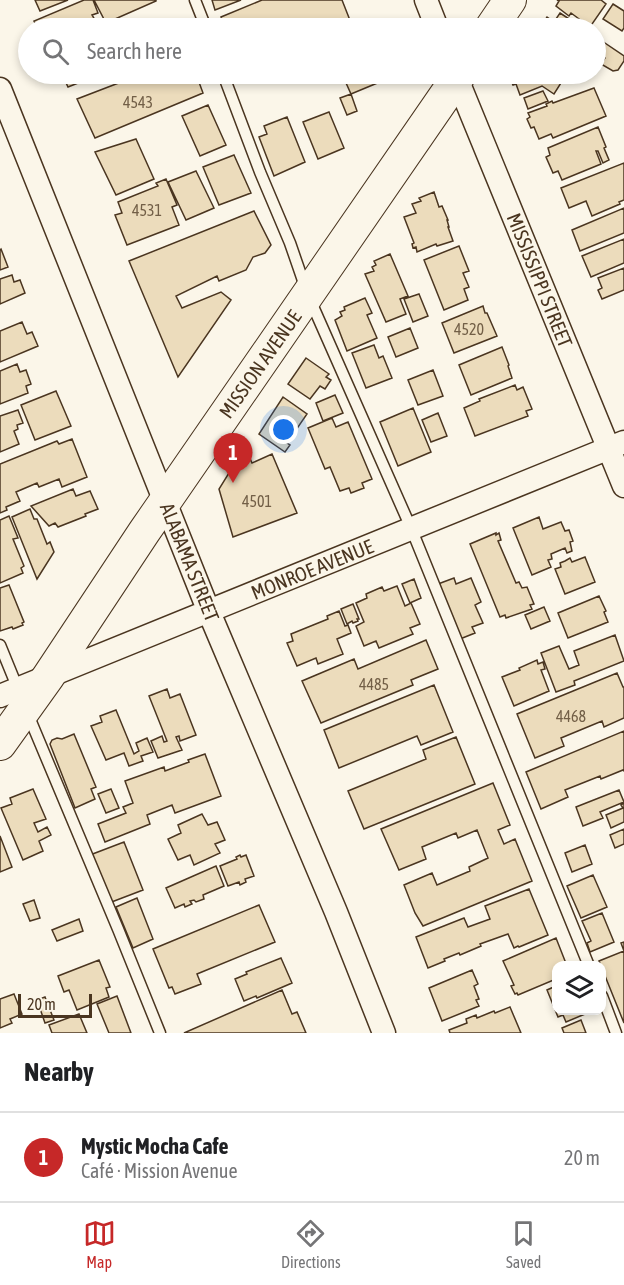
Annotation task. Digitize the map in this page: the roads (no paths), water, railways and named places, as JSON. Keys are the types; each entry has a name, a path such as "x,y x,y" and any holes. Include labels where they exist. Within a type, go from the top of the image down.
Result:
{"main road":[{"path":"498,18 510,0"},
{"name":"MISSION AVENUE","path":"0,744 14,698 48,677 137,541 451,84"}],"street":[{"path":"426,0 433,18"},
{"name":"MISSISSIPPI STREET","path":"461,84 617,445 624,486"},
{"name":"ALABAMA STREET","path":"0,89 165,502 384,1033"},
{"name":"MONROE AVENUE","path":"48,677 617,445"}],"lane":[{"path":"195,0 202,18"},
{"path":"227,84 290,243 308,295 411,528 587,961"},
{"path":"0,645 14,698 118,929 160,1033"},
{"path":"606,1007 616,1033"}],"place":[{"name":"Mystic Mocha Cafe","path":"233,483"}]}
